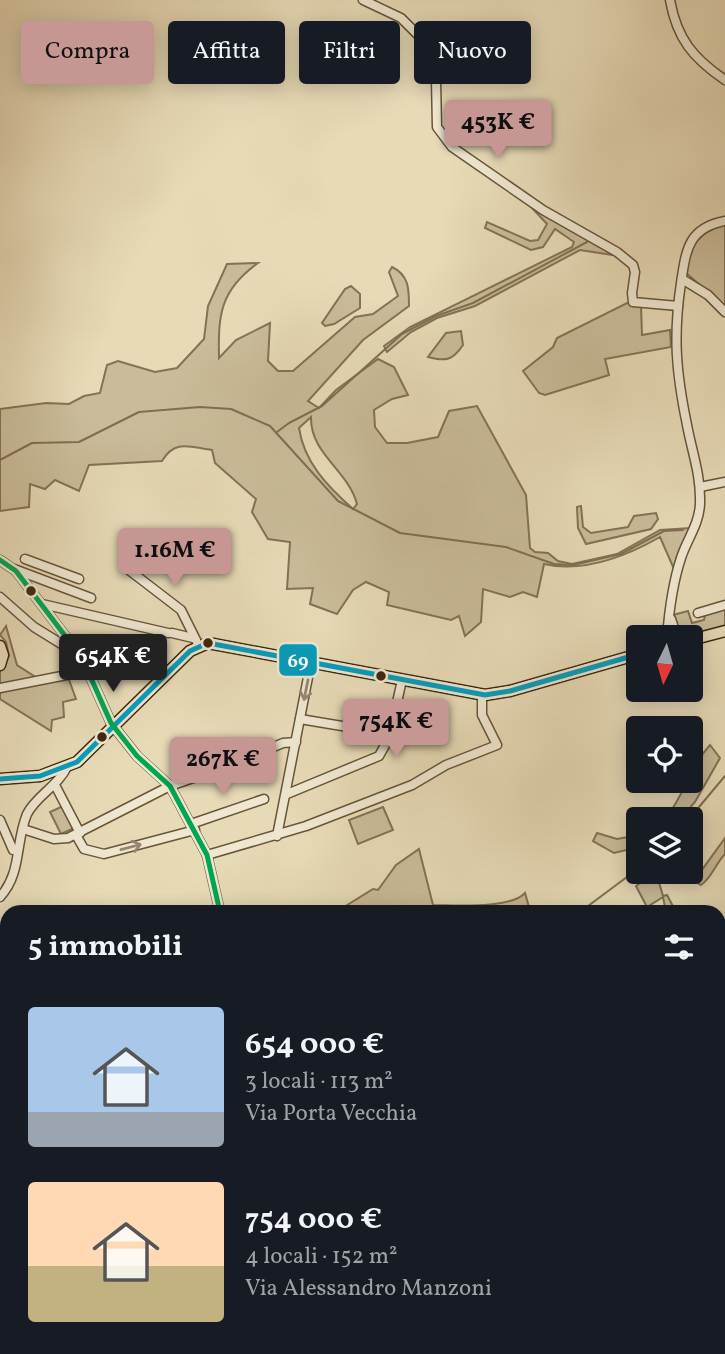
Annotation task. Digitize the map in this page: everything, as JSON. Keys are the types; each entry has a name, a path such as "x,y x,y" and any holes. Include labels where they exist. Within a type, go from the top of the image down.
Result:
{"main road":[{"path":"704,637 725,631"},
{"path":"0,779 36,777 67,767 90,751 193,641 482,695 506,692 626,658"},
{"path":"0,646 3,655 0,665"}],"street":[{"path":"363,0 394,13 424,41 435,75 437,127 452,148 543,210 626,258 635,272 632,293 634,302 678,306"},
{"path":"670,0 683,43 696,59 725,79"},
{"path":"669,625 680,562 698,518 700,487 675,349 678,306 690,240 701,229 725,221"},
{"path":"682,279 708,295 725,313"},
{"path":"700,487 725,482"},
{"path":"25,559 79,579"},
{"path":"0,560 14,569 90,598"},
{"path":"37,577 41,565"},
{"path":"125,567 181,610 193,641"},
{"path":"14,569 70,646 73,663 87,669"},
{"path":"0,597 34,627 83,652 87,669 115,727 141,760 170,786 193,827 207,855 218,905"},
{"path":"42,604 170,633 193,641"},
{"path":"698,613 725,605"},
{"path":"670,616 673,625"},
{"path":"277,835 311,662"},
{"path":"0,688 87,669"},
{"path":"287,794 372,761 383,751 390,734 402,680"},
{"path":"207,855 277,835 412,785 449,764 497,745 482,715 482,695"},
{"path":"300,719 390,734"},
{"path":"23,829 54,839 82,832 170,786 230,766 283,743 296,743"},
{"path":"0,897 14,880 15,850 29,811 55,785 67,767"},
{"path":"55,785 82,832 84,849 102,855 193,827 264,799"},
{"path":"0,820 15,850"},
{"path":"0,845 15,850"}],"shaded area":[{"path":"532,208 619,256 580,250 475,306 437,318 411,332 387,352 384,346 410,327 572,247 574,242 555,229 543,247 531,250 485,228 487,222 530,241 538,240 547,224"},
{"path":"725,225 725,307 685,272 697,241 708,231"},
{"path":"258,263 236,283 224,305 219,329 219,358 236,340 270,323 268,361 278,371 293,371 355,317 373,314 398,296 389,272 392,267 398,270 407,283 409,306 363,340 308,401 319,408 336,390 378,359 394,367 408,395 392,399 374,410 375,427 387,443 407,443 438,437 449,411 477,406 526,495 530,548 535,552 548,553 558,561 572,564 617,554 660,530 690,528 674,569 660,537 618,557 589,565 544,564 537,597 523,592 510,597 483,589 481,622 465,636 459,616 451,620 387,605 389,592 366,582 353,590 337,614 310,604 313,588 287,589 290,542 268,539 252,512 256,499 215,463 212,450 183,446 172,450 162,461 89,465 79,491 55,480 45,489 30,484 29,507 0,511 0,409 46,403 69,404 84,396 100,393 107,365 118,361 155,372 177,368 204,339 208,306 227,264","holes":["311,417 312,430 323,452 352,492 357,504 353,509 311,463 299,428"]},
{"path":"351,286 360,294 360,308 334,324 325,326 322,323 345,289"},
{"path":"627,303 641,306 642,335 670,330 671,347 605,359 609,375 545,395 539,393 523,371 553,347 557,338"},
{"path":"461,331 463,345 456,354 444,359 428,357 446,333"},
{"path":"581,506 583,527 591,533 628,527 634,516 656,513 658,519 651,529 586,544 578,528 577,507"},
{"path":"725,609 725,626 704,632 704,625 676,625 673,615 688,611 692,623 704,620 705,615"},
{"path":"6,626 17,665 37,678 0,684 0,672 9,656 6,642 0,635"},
{"path":"68,677 76,699 63,702 64,717 52,720 51,731 0,699 0,690"},
{"path":"399,710 433,716 430,732 425,735 395,729"},
{"path":"710,745 720,758 703,788 703,754"},
{"path":"682,793 700,793 691,807 673,807"},
{"path":"63,806 74,828 61,834 50,812"},
{"path":"383,807 393,830 358,844 349,820"},
{"path":"597,833 617,839 626,837 626,850 614,853 593,841"},
{"path":"725,838 725,854 703,884 703,869"},
{"path":"419,849 433,905 347,905 373,889 378,890 396,865"},
{"path":"639,884 660,884 663,896 667,895 672,905 665,905 663,897 646,905 636,886"},
{"path":"525,893 528,905 468,905 508,902"}],"waterway":[{"path":"277,432 322,406 402,334 436,316 473,303 587,242"},
{"path":"0,460 32,443 79,442 139,412 200,407 231,409 270,426 338,501 400,533 506,547 554,564 573,565 621,554 664,531 683,530"},
{"path":"699,807 725,776"},
{"path":"589,905 626,878"}],"transit line":[{"path":"0,560 16,571 66,637 83,652 86,667 111,723 137,756 170,786 207,855 218,905"},
{"name":"69","path":"0,779 40,776 77,762 190,651 208,643 485,695 510,691 626,658"}]}
